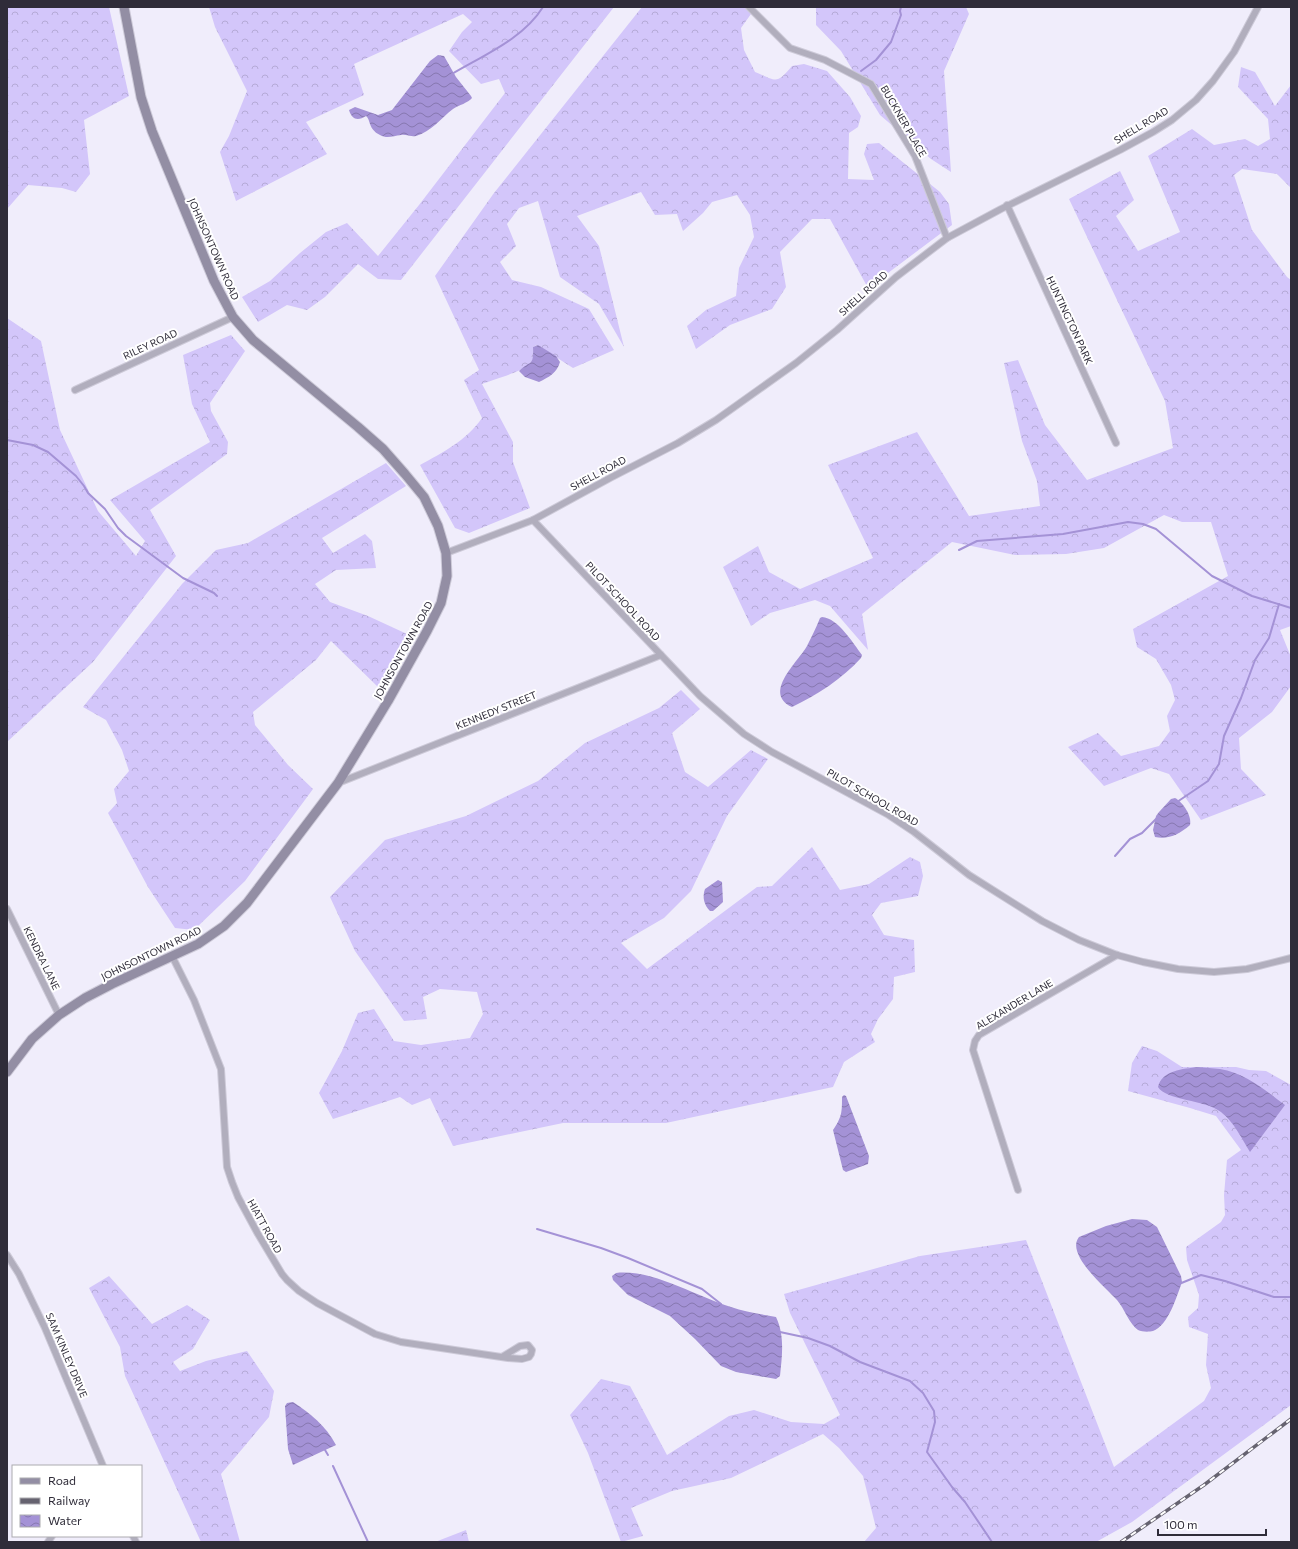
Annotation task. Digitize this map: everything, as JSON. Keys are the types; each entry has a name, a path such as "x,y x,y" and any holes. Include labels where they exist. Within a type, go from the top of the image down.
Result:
{"street":[{"name":"JOHNSONTOWN ROAD","path":"7,1072 32,1039 59,1015 105,987 198,944 224,926 247,903 338,783 396,687 427,631 441,602 447,576 446,553 436,520 424,497 405,474 383,449 253,340 233,317 204,256 152,132 140,97 124,7"},
{"name":"BUCKNER PLACE","path":"749,7 790,48 825,60 871,84 915,156 947,238"},
{"name":"SHELL ROAD","path":"446,553 534,520 610,478 678,443 716,420 796,363 837,330 896,277 947,238 1007,206 1120,150 1172,120 1196,100 1213,81 1234,52 1258,7"},
{"name":"HUNTINGTON PARK","path":"1007,206 1116,443"},
{"name":"RILEY ROAD","path":"75,390 233,317"},
{"name":"PILOT SCHOOL ROAD","path":"534,520 661,655 710,704 749,737 772,752 887,814 914,832 969,876 1042,921 1079,940 1117,955 1178,969 1214,972 1247,969 1291,958"},
{"name":"KENNEDY STREET","path":"338,783 661,655"},
{"name":"KENDRA LANE","path":"7,909 59,1015"},
{"name":"ALEXANDER LANE","path":"1018,1190 973,1050 974,1041 979,1035 1117,955"},
{"name":"HIATT ROAD","path":"172,956 194,1000 221,1069 227,1166 232,1182 238,1197 258,1234 282,1274 299,1291 317,1303 374,1334 402,1342 502,1357"},
{"name":"SAM KINLEY DRIVE","path":"7,1255 19,1274 45,1328 103,1465"}],"green space":[{"path":"7,7 109,7 129,96 84,120 90,174 76,192 62,188 28,185 7,209"},
{"path":"209,7 614,7 401,280 378,279 358,264 325,297 307,310 287,305 258,322 242,297 270,281 300,253 326,232 347,223 378,256 505,93 499,79 481,84 449,51 462,32 472,22 463,14 354,64 364,95 306,122 327,154 236,201 220,152 229,136 247,91 215,27"},
{"path":"642,7 756,7 741,28 744,50 755,72 776,80 783,76 792,66 804,64 827,71 850,97 861,116 858,127 849,133 848,179 874,180 864,154 867,144 879,143 940,192 949,204 952,225 868,288 830,219 812,219 780,252 786,287 772,309 730,325 696,349 687,326 706,310 736,296 739,268 754,237 750,215 737,195 712,202 703,213 683,231 677,214 655,215 641,192 577,216 599,246 624,347 599,304 560,277 538,201 519,208 507,224 516,246 500,262 512,280 541,287 589,309 614,350 573,368 537,345 533,347 533,359 527,366 482,384 513,442 513,462 530,508 469,533 455,528 420,465 445,451 462,439 482,418 464,380 479,370 435,276 494,193"},
{"path":"816,7 966,7 969,14 944,71 951,172 931,159 880,115 841,51 816,25"},
{"path":"1241,67 1255,72 1275,106 1291,85 1291,188 1277,174 1242,169 1234,175 1252,230 1287,277 1291,280 1291,626 1280,630 1291,657 1291,686 1272,712 1239,738 1241,769 1266,795 1201,820 1169,774 1151,768 1104,786 1068,747 1098,733 1121,756 1159,746 1170,731 1167,716 1175,700 1171,685 1156,659 1137,647 1133,629 1228,576 1211,522 1182,522 1164,515 1104,548 1066,554 1015,555 952,542 862,614 868,650 830,606 815,600 770,613 751,626 723,567 758,546 769,572 800,589 873,558 828,465 917,432 969,516 1040,506 1037,481 1022,441 1004,363 1018,360 1045,425 1087,480 1173,448 1165,401 1069,199 1120,171 1134,200 1116,216 1138,251 1180,232 1148,156 1192,129 1214,145 1245,139 1258,146 1270,139 1268,119 1238,87"},
{"path":"7,318 41,341 60,430 98,511 136,556 145,541 110,500 210,442 192,404 183,355 231,335 245,351 210,403 211,411 228,442 227,454 150,510 176,556 93,662 7,742"},
{"path":"386,463 406,486 322,538 333,553 365,534 372,541 376,568 336,570 315,584 330,602 368,616 407,634 379,688 331,641 316,660 253,712 255,725 288,765 313,789 245,881 194,930 175,928 148,887 108,813 117,803 114,789 129,771 122,750 106,720 83,707 182,584 216,550 248,543"},
{"path":"681,690 700,709 672,733 685,772 708,787 751,750 768,759 727,816 691,891 664,918 621,943 647,969 757,887 772,886 812,847 840,890 869,884 910,857 920,862 923,876 918,896 881,903 872,915 884,935 914,940 915,972 894,977 893,999 878,1019 871,1034 875,1042 844,1062 833,1087 666,1123 563,1123 453,1146 430,1098 412,1105 400,1097 333,1119 319,1093 342,1051 358,1013 374,1009 394,1041 421,1045 470,1038 483,1014 477,992 440,989 423,997 427,1019 404,1021 355,951 330,897 385,840 466,816 538,781 585,743 659,708"},
{"path":"1142,1046 1157,1051 1182,1067 1236,1067 1249,1070 1266,1071 1291,1085 1291,1405 1132,1522 1096,1542 864,1542 876,1528 863,1476 839,1448 823,1434 731,1478 672,1491 631,1508 643,1536 621,1542 588,1453 570,1415 601,1379 630,1386 667,1455 729,1416 754,1410 791,1422 824,1424 840,1415 790,1313 784,1294 920,1256 1026,1240 1114,1467 1204,1401 1211,1388 1206,1365 1208,1334 1189,1327 1188,1317 1198,1308 1199,1295 1187,1260 1186,1247 1221,1222 1225,1215 1224,1195 1227,1160 1241,1150 1216,1116 1128,1091 1132,1063"},
{"path":"109,1276 152,1324 187,1305 210,1320 193,1349 173,1362 180,1371 206,1361 247,1351 274,1391 269,1417 221,1474 240,1542 201,1542 125,1376 120,1347 89,1288"},
{"path":"466,1530 469,1542 435,1542"}],"water":[{"path":"438,55 444,56 456,77 472,98 453,109 431,128 416,136 403,135 385,137 373,130 366,116 356,119 352,116 349,110 355,107 378,115 392,110 430,61"},
{"path":"538,345 556,356 560,362 555,372 539,382 525,377 519,371 532,360 533,347"},
{"path":"820,618 828,618 845,632 862,655 861,658 846,673 829,686 792,707 784,701 780,694 781,686 790,669 803,653"},
{"path":"1175,798 1186,810 1190,818 1190,825 1174,836 1165,838 1155,837 1153,830 1156,816 1171,799"},
{"path":"718,880 722,882 723,902 713,911 710,911 704,901 704,892 705,889"},
{"path":"1198,1067 1220,1069 1238,1074 1254,1083 1285,1105 1250,1152 1234,1126 1221,1112 1206,1105 1169,1095 1158,1087 1160,1081 1164,1077 1174,1071"},
{"path":"844,1095 846,1096 869,1156 868,1164 846,1172 843,1170 833,1130 840,1118 842,1111 842,1097"},
{"path":"1132,1219 1147,1220 1157,1227 1181,1276 1182,1282 1171,1310 1163,1323 1153,1331 1146,1332 1135,1328 1117,1300 1096,1279 1077,1252 1076,1244 1079,1237 1106,1226"},
{"path":"616,1273 645,1275 660,1279 736,1309 776,1317 782,1339 780,1376 776,1379 736,1372 721,1366 670,1316 628,1295 613,1280 612,1276"},
{"path":"293,1402 317,1420 336,1445 293,1465 288,1449 285,1406 287,1403"}],"waterway":[{"path":"452,74 490,53 514,37 535,18 543,7"},
{"path":"861,71 876,60 891,42 901,15 901,7"},
{"path":"7,440 33,445 48,452 76,476 88,493 105,509 118,528 126,536 183,578 214,593 217,596"},
{"path":"959,550 977,541 1063,534 1128,522 1143,524 1156,529 1212,576 1252,596 1291,608"},
{"path":"1177,802 1208,781 1219,764 1224,736 1241,698 1255,660 1269,638 1279,604"},
{"path":"1115,856 1130,839 1142,833 1157,818"},
{"path":"537,1229 601,1248 628,1258 702,1289 721,1304"},
{"path":"1179,1284 1201,1275 1274,1297 1291,1297"},
{"path":"780,1332 808,1338 830,1346 860,1362 910,1381 923,1393 934,1411 935,1422 927,1452 952,1487 965,1502 992,1542"},
{"path":"325,1450 328,1455"},
{"path":"333,1466 368,1542"}],"railway":[{"path":"1121,1542 1204,1485 1291,1419"}]}
